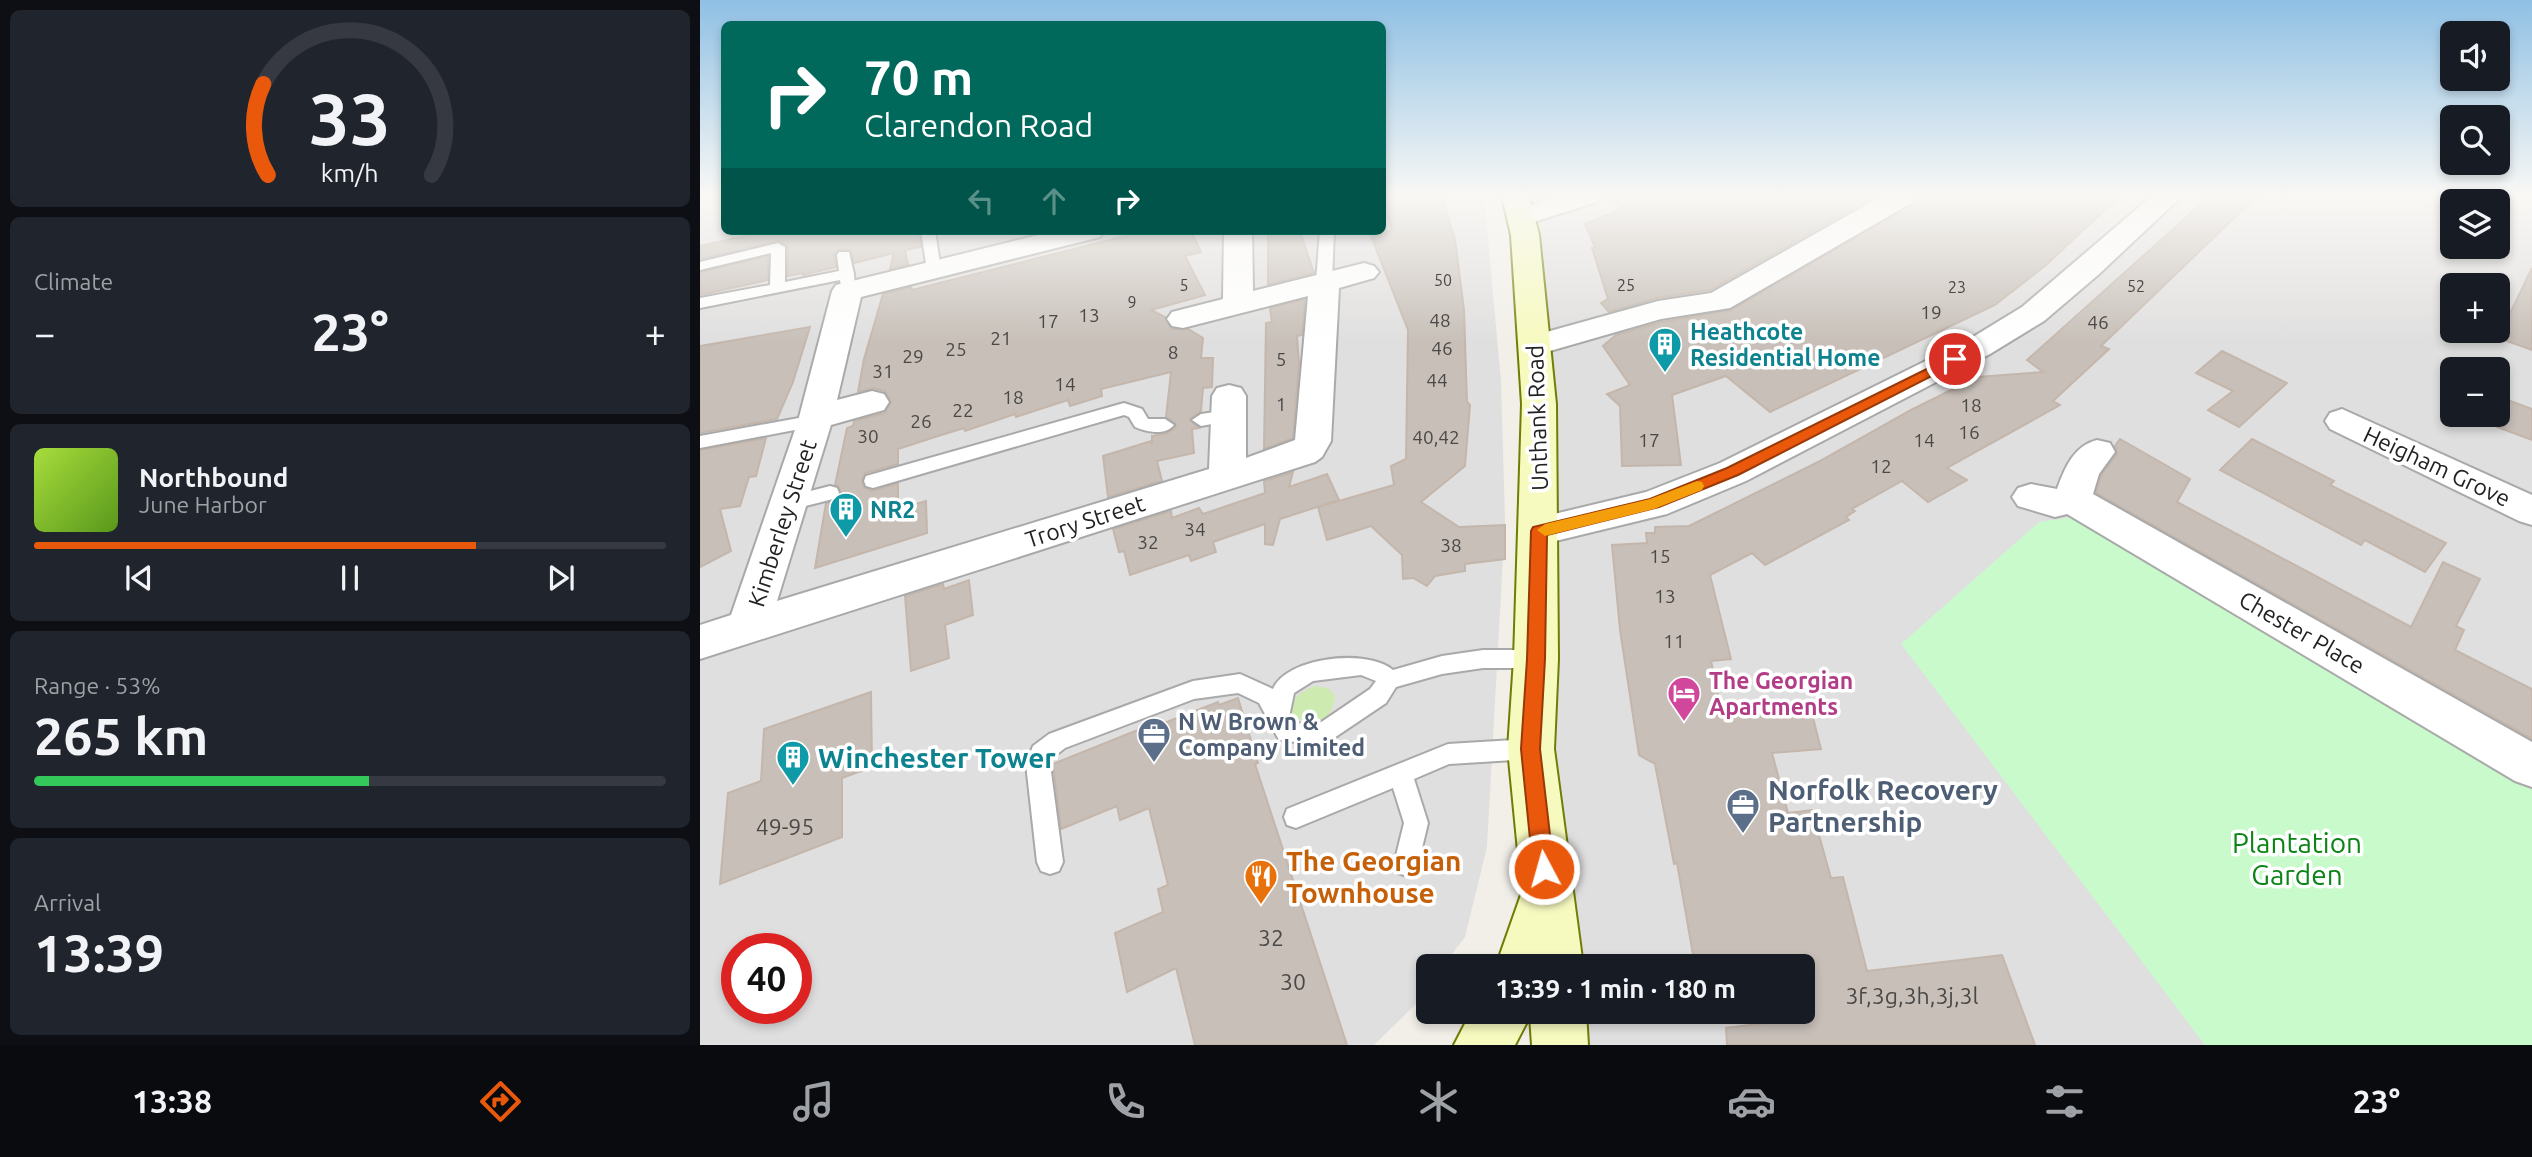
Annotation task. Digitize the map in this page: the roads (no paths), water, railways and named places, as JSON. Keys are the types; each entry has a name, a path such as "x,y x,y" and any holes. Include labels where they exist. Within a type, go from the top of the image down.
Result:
{"street":[{"path":"847,283 934,270 1035,245"},
{"path":"1238,245 1238,304"},
{"name":"Unthank Road","path":"1523,245 1536,345 1539,404 1539,531 1531,749 1555,954"},
{"path":"1536,345 1658,310 1719,301 1818,245"},
{"path":"1539,531 1654,503 1733,472 1979,346 2033,314 2115,245"},
{"path":"1183,319 1364,272"},
{"name":"Trory Street","path":"700,642 1309,448 1312,441 1324,282"},
{"name":"Kimberley Street","path":"747,629 816,420 847,283"},
{"name":"Kimberley Street","path":"816,420 872,402"},
{"path":"1219,411 1227,475"},
{"name":"Heigham Grove","path":"2342,421 2532,511"},
{"path":"2072,499 2082,470 2097,452"},
{"name":"Chester Place","path":"2031,497 2055,503 2072,499 2532,766"},
{"name":"Unthank Road","path":"1527,954 1547,893"},
{"path":"1482,1045 1496,1024"},
{"path":"1559,1024 1560,1045"}],"lane":[{"path":"930,245 934,270"},
{"path":"1324,282 1326,245"},
{"path":"700,266 778,247 777,289"},
{"path":"700,303 777,289 847,283 844,255"},
{"path":"873,481 1124,409 1136,413 1141,423 1149,426 1165,425"},
{"path":"700,442 816,420"},
{"path":"790,503 830,493"},
{"path":"1050,862 1038,764 1041,753 1057,741 1194,690 1240,683 1267,697 1287,733 1320,735 1378,696 1389,680 1442,665 1483,659 1536,659"},
{"path":"1277,719 1284,688 1309,672 1361,666 1378,670 1389,680"},
{"path":"1296,817 1448,754 1531,749"},
{"path":"1400,774 1416,823 1407,864"}],"place":[{"name":"Heathcote Residential Home","path":"1665,374"},
{"name":"NR2","path":"846,539"},
{"name":"The Georgian Apartments","path":"1684,723"},
{"name":"N W Brown & Company Limited","path":"1154,764"},
{"name":"Winchester Tower","path":"793,787"},
{"name":"Norfolk Recovery Partnership","path":"1743,835"},
{"name":"The Georgian Townhouse","path":"1261,906"}],"park label":[{"name":"Plantation Garden","path":"2297,858"}]}
